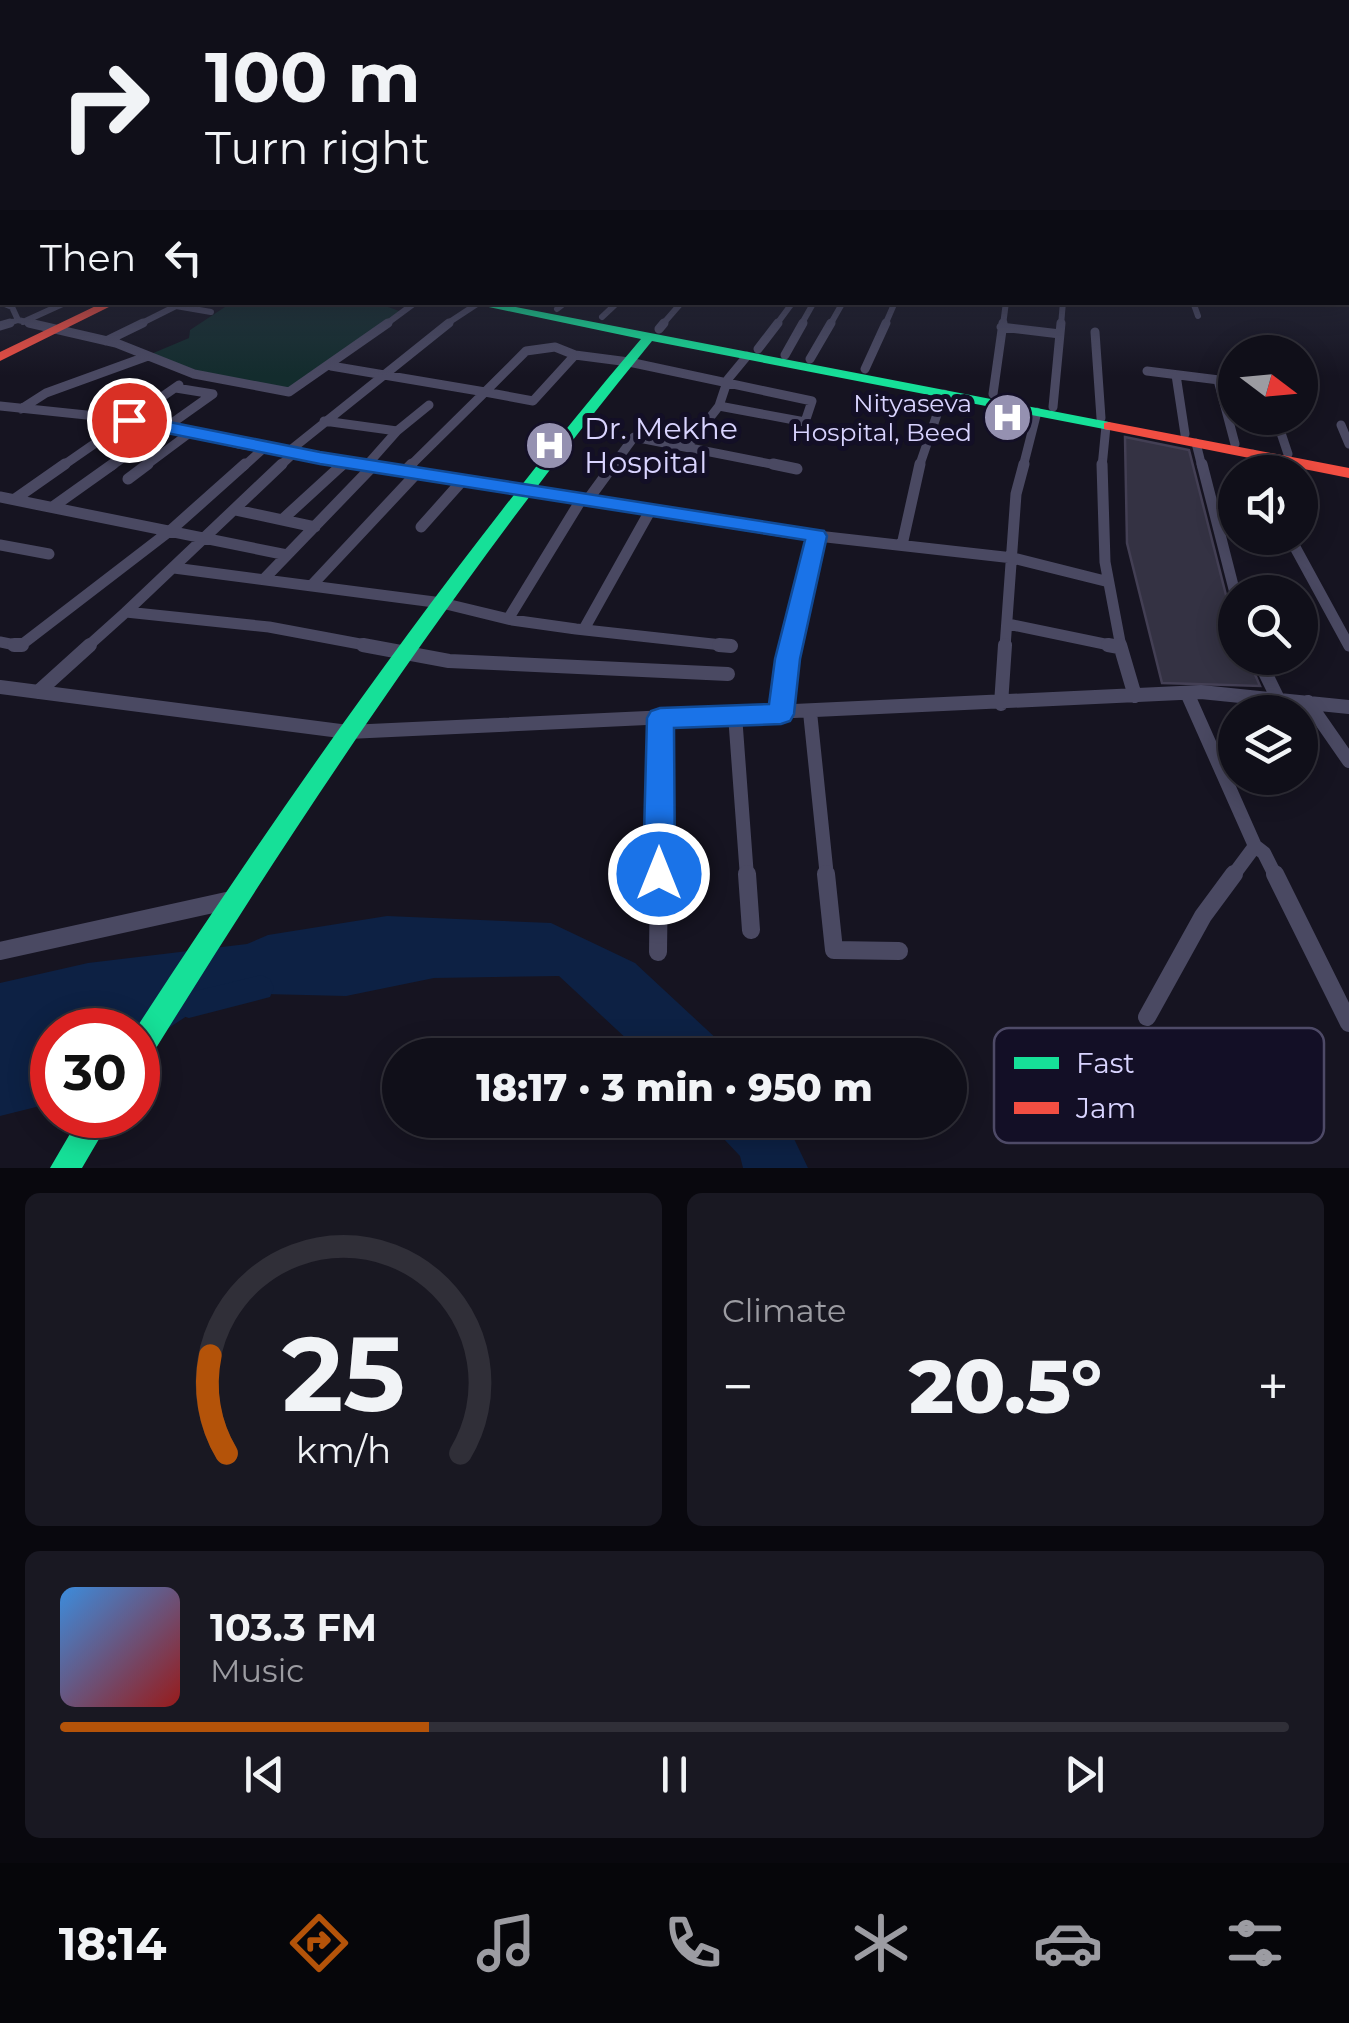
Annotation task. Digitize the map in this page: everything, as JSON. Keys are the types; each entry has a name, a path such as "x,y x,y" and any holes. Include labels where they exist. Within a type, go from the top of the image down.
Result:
{"main road":[{"path":"0,356 108,305"},
{"path":"485,305 654,333 944,394 1235,444 1349,469"},
{"path":"562,306 654,333"},
{"path":"160,1015 231,900 348,732 580,417 654,333"},
{"path":"753,352 785,354 992,394 1045,410"},
{"path":"1191,439 1234,455"},
{"path":"1318,467 1349,469"},
{"path":"67,1165 84,1138"}],"street":[{"path":"6,305 20,321 106,341 194,374 289,392 331,366 412,305"},
{"path":"0,315 20,305"},
{"path":"0,326 60,305"},
{"path":"38,692 236,510 324,421 470,305"},
{"path":"602,317 615,305"},
{"path":"654,333 679,305"},
{"path":"687,447 719,406 728,383 791,305"},
{"path":"785,354 812,305"},
{"path":"810,360 841,305"},
{"path":"865,369 894,305"},
{"path":"992,394 1004,305"},
{"path":"1001,704 1016,494 1045,410 1062,305"},
{"path":"1194,305 1198,316"},
{"path":"106,341 176,306 212,312"},
{"path":"1001,328 1060,334"},
{"path":"1095,332 1104,422 1099,529 1119,647 1135,696"},
{"path":"312,585 410,473 531,349 555,347 574,355 628,362 812,401 813,406 805,422 719,406"},
{"path":"331,366 534,401 574,355"},
{"path":"21,409 46,393 148,356"},
{"path":"1147,371 1218,380"},
{"path":"14,500 194,374"},
{"path":"1176,375 1230,575"},
{"path":"54,506 213,394 176,388"},
{"path":"902,546 915,478 944,394"},
{"path":"264,579 397,431 429,405"},
{"path":"0,406 129,420 291,453 650,511 817,536 1013,558 1105,581"},
{"path":"324,421 397,431"},
{"path":"1341,426 1349,444"},
{"path":"128,479 191,432"},
{"path":"1233,435 1235,444"},
{"path":"1282,435 1288,454"},
{"path":"510,616 584,500 634,436 797,469"},
{"path":"0,642 20,646 172,530 264,448"},
{"path":"284,518 346,462"},
{"path":"421,527 462,481"},
{"path":"0,497 288,555"},
{"path":"236,510 314,527"},
{"path":"584,629 650,511"},
{"path":"781,714 788,659 817,536"},
{"path":"0,545 50,554"},
{"path":"1299,555 1349,646"},
{"path":"174,568 442,604 512,620 731,646"},
{"path":"126,612 269,627 405,654 524,666 728,674"},
{"path":"1008,624 1119,647"},
{"path":"0,687 348,732 1187,693 1218,695"},
{"path":"1187,693 1255,846 1264,853 1348,1018"},
{"path":"1318,703 1349,708"},
{"path":"810,712 834,950 899,951"},
{"path":"735,715 750,930"},
{"path":"1318,716 1349,761"},
{"path":"658,952 660,718"},
{"path":"1147,1017 1204,916 1255,846"},
{"path":"0,952 231,900"}],"green space":[{"path":"228,305 383,305 402,312 293,389 198,371 151,354 189,338 190,330"}],"water":[{"path":"387,916 551,923 635,963 716,1038 626,1038 559,976 434,978 346,996 222,993 160,1034 160,1008 30,1008 30,1108 0,1116 0,983 88,963 247,944 268,935"},
{"path":"723,1138 794,1138 808,1168 743,1168 740,1156"}],"building":[{"path":"1125,437 1189,450 1221,575 1218,675 1255,675 1260,686 1162,683 1127,543"}],"waterway":[{"path":"189,1005 261,988"}],"traffic: fast":[{"path":"485,305 1109,426"},
{"path":"160,1017 380,684 511,507 649,337"},
{"path":"65,1168 84,1138"}],"traffic: jam":[{"path":"0,357 108,305"},
{"path":"1109,426 1349,473"}],"place":[{"name":"Nityaseva Hospital, Beed","path":"1007,417"},
{"name":"Dr. Mekhe Hospital","path":"549,446"}],"route":[{"path":"129,420 320,458 817,536 788,659 781,714 660,718 659,874"}]}
